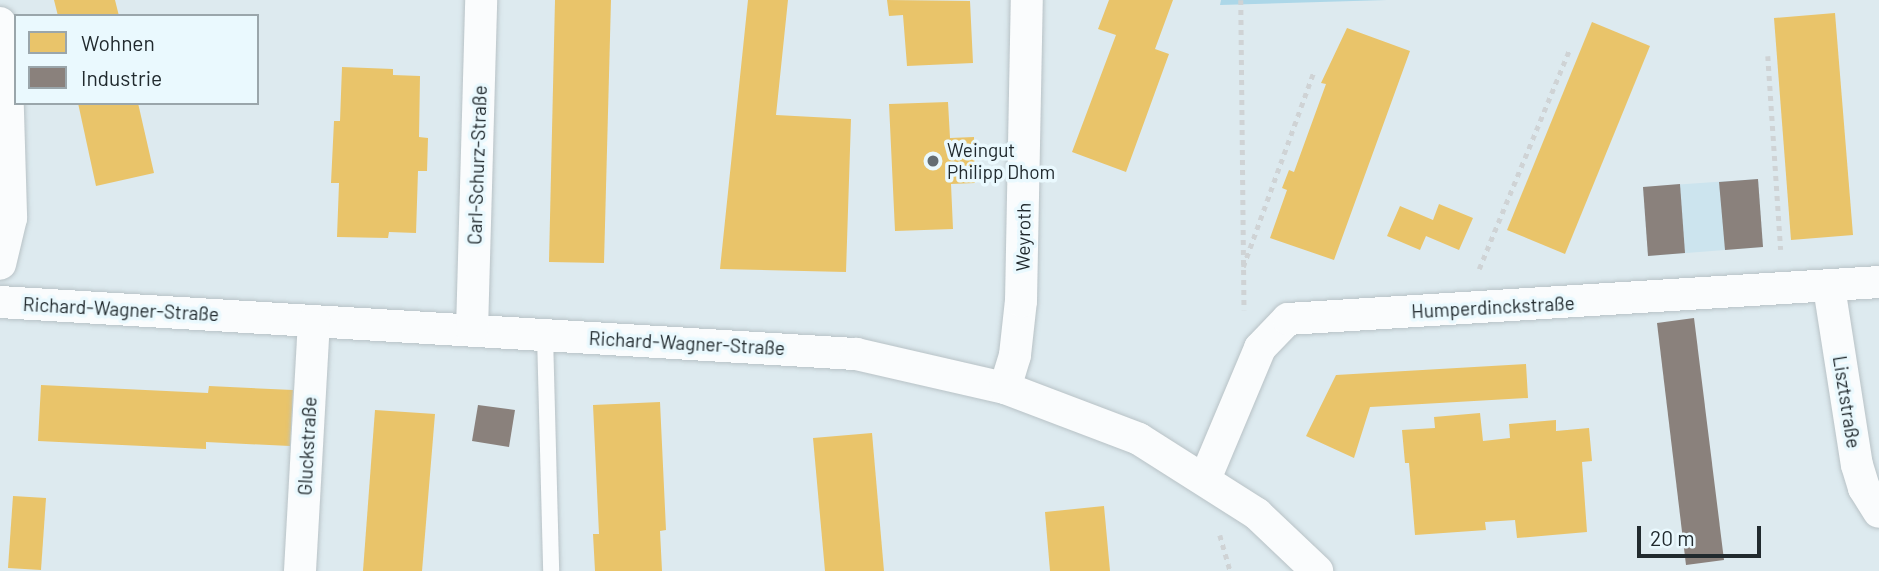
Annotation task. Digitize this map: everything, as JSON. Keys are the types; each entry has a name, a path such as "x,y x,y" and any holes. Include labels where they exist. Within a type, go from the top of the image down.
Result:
{"street":[{"name":"Carl-Schurz-Straße","path":"472,330 481,0"},
{"name":"Weyroth","path":"1005,388 1016,355 1021,301 1027,0"},
{"path":"0,23 6,45 11,218 0,264"},
{"name":"Humperdinckstraße","path":"1205,479 1260,348 1288,319 1879,282"},
{"name":"Lisztstraße","path":"1829,287 1857,465 1864,488 1879,512"},
{"name":"Richard-Wagner-Straße","path":"0,302 856,354 1005,388 1139,439 1257,514 1317,571"},
{"name":"Gluckstraße","path":"300,571 314,321"}],"lane":[{"path":"545,335 551,571"}],"path":[{"path":"1241,0 1241,303 1260,348"},
{"path":"1462,309 1569,51"},
{"path":"1768,56 1784,290"},
{"path":"1242,271 1314,71"}],"shaded area":[{"path":"1221,0 1387,0 1220,5"},
{"path":"1758,179 1763,247 1648,256 1643,187"}],"building: Wohnen":[{"path":"54,0 115,0 118,14 58,14"},
{"path":"555,0 611,0 604,263 549,262"},
{"path":"748,0 788,0 776,115 851,119 846,272 720,269"},
{"path":"887,0 970,1 973,63 907,66 903,15 889,16"},
{"path":"1109,0 1173,0 1155,49 1169,54 1126,172 1072,152 1116,35 1098,29"},
{"path":"1835,13 1853,235 1791,240 1774,18"},
{"path":"1592,22 1650,46 1565,254 1507,230"},
{"path":"1347,28 1410,51 1334,260 1270,238 1287,190 1282,188 1289,170 1294,172 1326,84 1321,83"},
{"path":"342,67 393,69 393,75 420,76 419,137 428,138 427,171 418,171 416,233 389,232 388,238 337,237 339,183 331,183 334,121 340,121"},
{"name":"Weingut Philipp Dhom","path":"948,102 950,138 974,137 975,183 951,184 953,229 895,231 889,104"},
{"path":"78,105 138,105 154,173 96,186"},
{"path":"1439,204 1473,218 1459,250 1426,236 1420,250 1387,236 1400,206 1433,220"},
{"path":"1526,364 1528,398 1370,407 1354,458 1306,436 1336,375"},
{"path":"41,385 208,393 209,386 293,390 290,446 206,442 206,449 38,441"},
{"path":"660,402 666,530 660,531 662,571 595,571 593,534 599,534 593,405"},
{"path":"375,410 435,414 422,571 363,571"},
{"path":"1480,413 1483,441 1510,438 1509,424 1556,420 1556,431 1589,428 1592,461 1582,462 1587,532 1517,538 1515,520 1485,522 1486,530 1415,535 1409,463 1405,463 1402,430 1435,428 1434,417"},
{"path":"872,433 884,571 825,571 813,438"},
{"path":"13,496 46,498 41,570 8,568"},
{"path":"1104,506 1110,571 1050,571 1045,512"}],"building: Industrie":[{"path":"1758,179 1763,247 1725,250 1719,182"},
{"path":"1680,184 1685,253 1648,256 1643,187"},
{"path":"1694,318 1724,560 1686,565 1657,323"},
{"path":"478,405 515,410 509,447 472,441"}],"place":[{"name":"Weingut Philipp Dhom","path":"933,161"}]}
